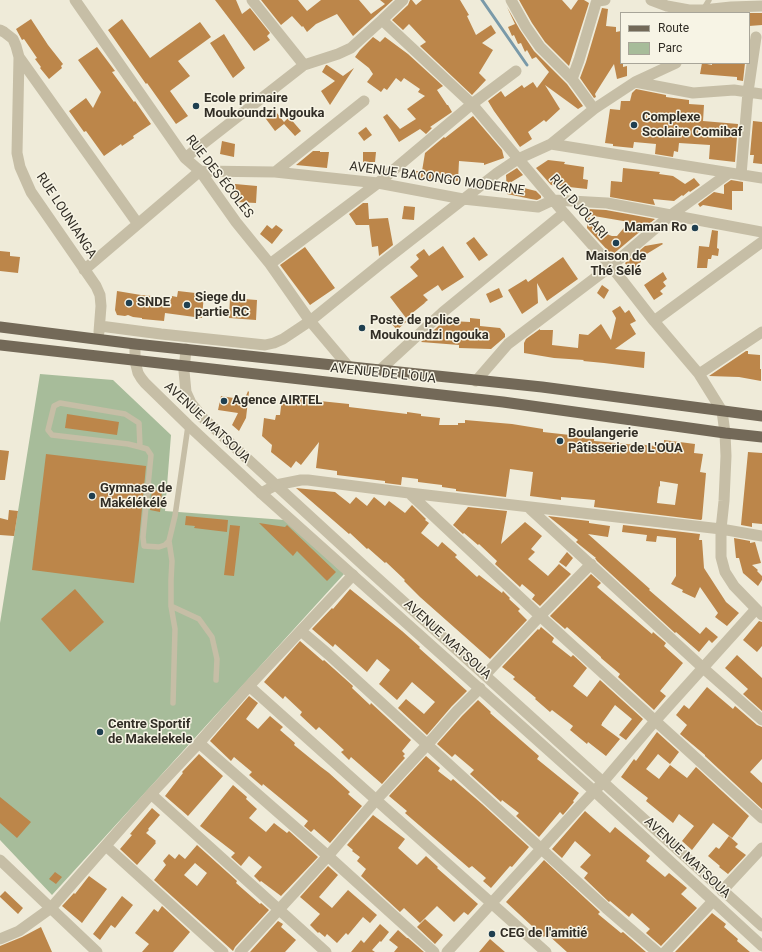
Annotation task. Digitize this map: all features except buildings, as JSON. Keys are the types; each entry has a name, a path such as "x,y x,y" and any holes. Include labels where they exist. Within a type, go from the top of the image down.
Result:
{"main road":[{"name":"AVENUE DE L'OUA","path":"0,327 97,338 135,344 160,340 186,349 542,387 762,416"},
{"name":"AVENUE DE L'OUA","path":"0,345 503,402 762,437"}],"street":[{"name":"RUE DES ÉCOLES","path":"75,0 186,158 200,171 236,222 270,264 310,321 348,366"},
{"path":"252,0 304,65"},
{"path":"186,158 304,65 338,54 351,48 403,0"},
{"path":"511,0 526,27 540,47 572,79 594,109"},
{"path":"572,79 596,3 601,0 605,0"},
{"path":"651,0 667,6 689,10 762,6"},
{"name":"RUE DJOUARI","path":"382,20 472,104 552,200 611,266 698,374 722,411 726,456 721,529 721,557 725,572 734,586 759,612"},
{"path":"0,30 12,39 19,57 138,224"},
{"path":"741,175 748,92 756,37"},
{"name":"RUE LOUNIANGA","path":"19,57 17,153 20,167 31,192 96,286 100,295 101,306 100,326 97,338"},
{"path":"100,326 160,340 265,345 283,339 310,321 497,173 518,159 551,144 594,109 635,82 674,64"},
{"path":"270,264 378,183 472,104 516,71"},
{"path":"635,82 694,94 734,90 762,94"},
{"path":"275,172 364,101"},
{"path":"551,144 762,178"},
{"path":"84,270 200,171"},
{"name":"AVENUE BACONGO MODERNE","path":"200,171 275,172 378,183 463,199 538,207 552,200 607,203 762,232"},
{"path":"476,380 508,344 611,266 671,215 729,173"},
{"path":"380,370 443,312 564,213"},
{"path":"654,321 762,242"},
{"path":"698,374 762,332"},
{"name":"AVENUE MATSOUA","path":"135,344 135,361 138,373 145,383 188,425 261,493 594,791 762,946"},
{"path":"263,357 265,345"},
{"name":"AVENUE MATSOUA","path":"186,349 184,377 186,392 191,403 203,418 762,926"},
{"path":"261,493 276,485 308,480 721,529 762,536"},
{"path":"409,493 540,616 762,818"},
{"path":"528,507 762,720"},
{"path":"485,674 591,564"},
{"path":"0,939 19,931 51,908 151,794 353,575"},
{"path":"447,952 603,782 702,667 759,612"},
{"path":"300,631 328,654 606,908 657,952"},
{"path":"249,686 546,952"},
{"path":"240,952 328,856 376,800 457,711 480,688"},
{"path":"199,743 328,856 434,952"},
{"path":"151,794 326,952"},
{"path":"106,846 223,952"},
{"path":"722,891 762,848"},
{"path":"671,862 680,852"},
{"path":"0,860 97,952"},
{"path":"665,952 713,901"}],"lane":[{"path":"703,10 709,0"},
{"path":"140,447 139,423 125,414 60,403 54,406 48,430 52,435 128,444 147,449 151,454 143,538 144,546 159,547 170,541"},
{"path":"173,703 175,629 171,606 172,561 170,541 188,425"},
{"path":"171,606 199,619 212,637 217,658 216,680"}],"green space":[{"name":"Centre Sportif de Makelekele","path":"40,374 113,380 171,435 165,511 285,520 344,574 52,895 0,840 0,623"}],"waterway":[{"path":"482,0 527,65"}],"place":[{"name":"Ecole primaire Moukoundzi Ngouka","path":"196,106"},
{"name":"Complexe Scolaire Comibaf","path":"634,125"},
{"name":"Maman Ro","path":"695,228"},
{"name":"Maison de Thé Sélé","path":"616,243"},
{"name":"SNDE","path":"129,303"},
{"name":"Siege du partie RC","path":"187,305"},
{"name":"Poste de police Moukoundzi ngouka","path":"362,328"},
{"name":"Agence AIRTEL","path":"224,401"},
{"name":"Boulangerie Pâtisserie de L'OUA","path":"560,441"},
{"name":"Gymnase de Makélékélé","path":"92,496"},
{"name":"Centre Sportif de Makelekele","path":"100,732"},
{"name":"CEG de l'amitié","path":"492,934"}]}
